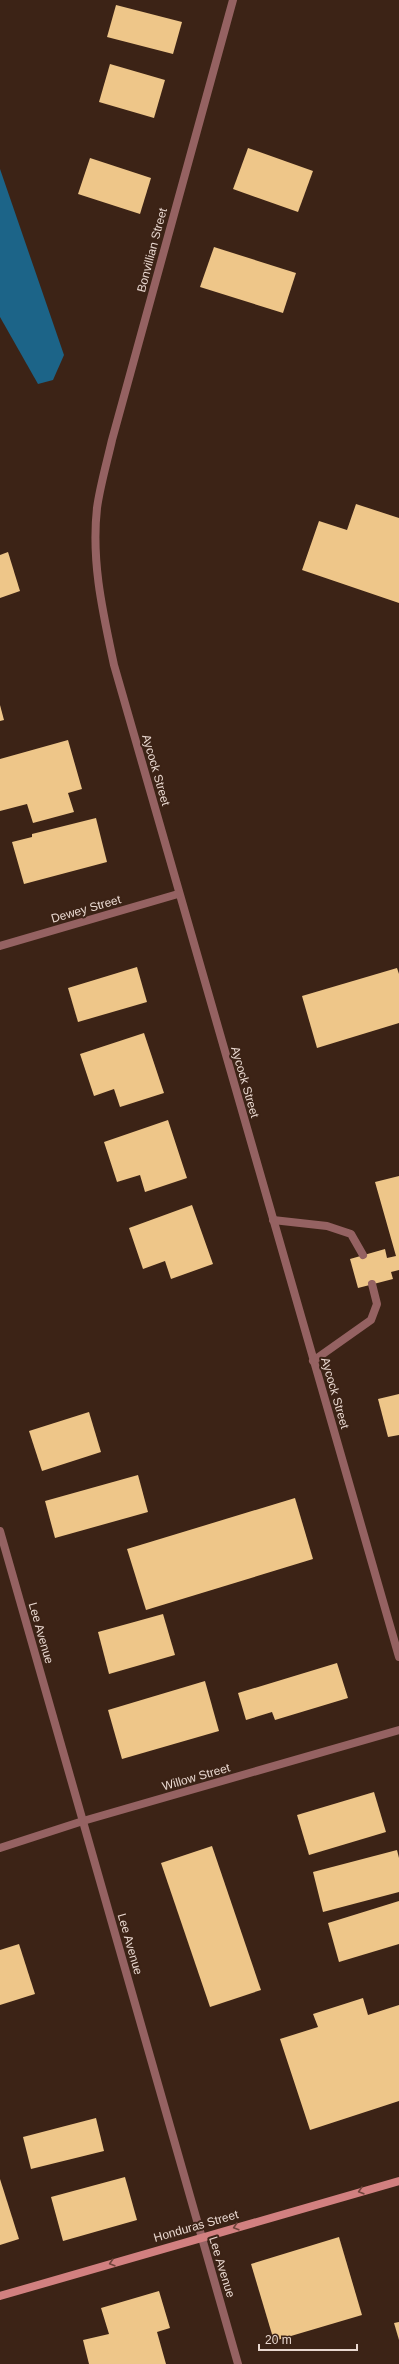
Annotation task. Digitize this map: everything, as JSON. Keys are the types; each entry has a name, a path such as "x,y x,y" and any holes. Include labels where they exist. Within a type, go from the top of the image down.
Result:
{"main road":[{"name":"Honduras Street","path":"0,2296 200,2237 399,2181"}],"street":[{"name":"Bonvillian Street","path":"97,508 112,440 234,0"},
{"name":"Aycock Street","path":"97,508 95,556 100,604 114,665 178,894 399,1657"},
{"name":"Dewey Street","path":"0,946 178,894"},
{"path":"273,1220 327,1226 351,1234 364,1255"},
{"path":"313,1361 371,1320 377,1304 372,1284"},
{"name":"Lee Avenue","path":"0,1531 200,2237 238,2364"},
{"name":"Willow Street","path":"0,1848 83,1822 399,1730"}],"water":[{"path":"0,169 64,355 53,380 38,384 0,317"}],"building":[{"path":"116,5 182,22 173,54 107,37"},
{"path":"110,64 165,80 154,118 99,102"},
{"path":"248,148 313,171 298,212 233,189"},
{"path":"90,158 151,178 140,214 78,194"},
{"path":"214,247 296,273 283,313 200,287"},
{"path":"356,504 399,518 399,603 302,570 319,521 347,530"},
{"path":"8,552 20,591 0,598 0,555"},
{"path":"0,705 4,720 0,721"},
{"path":"68,740 82,789 68,793 74,812 33,823 27,804 0,811 0,759"},
{"path":"96,818 107,862 24,884 12,842 32,837 32,834"},
{"path":"137,967 147,1002 78,1022 68,988"},
{"path":"397,968 399,974 399,1023 317,1048 302,996"},
{"path":"144,1033 164,1093 120,1107 114,1089 94,1096 80,1054"},
{"path":"168,1120 187,1178 145,1192 140,1175 117,1182 104,1142"},
{"path":"399,1176 399,1270 391,1272 393,1279 358,1288 350,1259 385,1249 387,1258 396,1256 375,1182"},
{"path":"192,1205 213,1264 171,1279 165,1261 143,1269 129,1228"},
{"path":"399,1394 399,1435 388,1437 378,1399"},
{"path":"89,1412 101,1452 42,1471 29,1431"},
{"path":"138,1475 148,1512 55,1538 45,1501"},
{"path":"295,1498 313,1559 146,1610 127,1549"},
{"path":"163,1614 175,1655 109,1674 98,1632"},
{"path":"337,1663 348,1698 275,1720 272,1712 246,1720 238,1693"},
{"path":"205,1681 219,1731 122,1759 108,1710"},
{"path":"374,1792 386,1832 309,1855 297,1815"},
{"path":"212,1846 261,1990 210,2007 161,1863"},
{"path":"397,1850 399,1858 399,1892 323,1912 313,1872"},
{"path":"399,1901 399,1944 339,1962 328,1923"},
{"path":"19,1944 35,1994 0,2005 0,1950"},
{"path":"363,1998 368,2015 399,2005 399,2101 310,2130 280,2039 318,2027 313,2014"},
{"path":"96,2118 104,2151 31,2169 23,2137"},
{"path":"125,2177 137,2220 63,2241 51,2197"},
{"path":"0,2179 19,2239 0,2245"},
{"path":"339,2237 362,2315 274,2341 251,2264"},
{"path":"159,2291 170,2328 157,2332 166,2364 89,2364 83,2340 109,2334 101,2308"},
{"path":"399,2322 399,2340 394,2323"}]}
